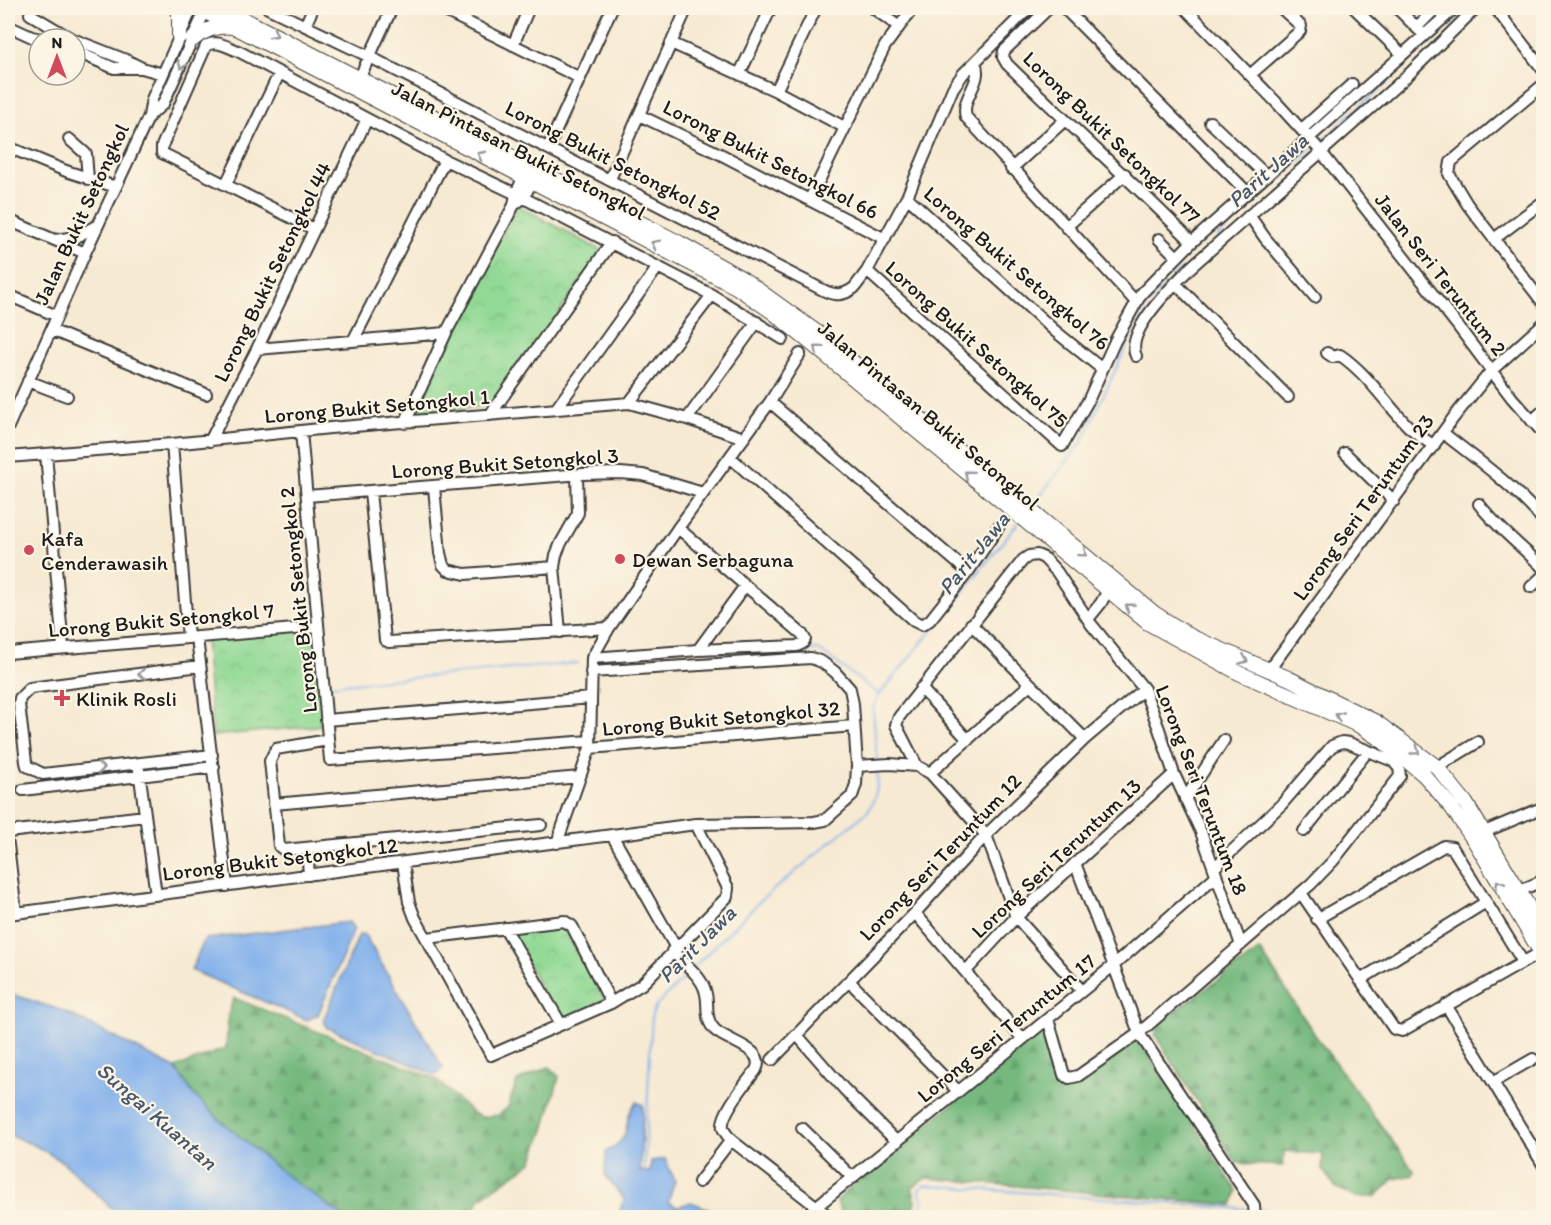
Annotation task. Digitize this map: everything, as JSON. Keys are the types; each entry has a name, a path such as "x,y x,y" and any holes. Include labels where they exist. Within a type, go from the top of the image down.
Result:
{"main road":[{"path":"177,8 186,39 236,17"},
{"name":"Jalan Pintasan Bukit Setongkol","path":"200,8 236,17 364,68 743,279 818,333 1018,508"},
{"name":"Jalan Pintasan Bukit Setongkol","path":"222,8 528,180 736,287 774,313 1034,521 1154,613 1192,637 1288,678 1376,722 1437,767 1466,803 1519,891 1537,933 1544,969"},
{"name":"Jalan Pintasan Bukit Setongkol","path":"1034,521 1108,590 1148,623 1239,673 1360,726 1384,742 1424,775 1452,808 1537,933"},
{"path":"1286,694 1284,685 1288,678"}],"street":[{"name":"Jalan Bukit Setongkol","path":"149,116 163,104 186,39 200,8"},
{"name":"Lorong Bukit Setongkol 52","path":"268,8 305,26 364,68 548,148 822,290 832,294 847,294 867,270"},
{"path":"305,26 313,8"},
{"path":"364,68 392,8"},
{"path":"439,8 580,78"},
{"path":"513,45 529,8"},
{"path":"548,148 612,8"},
{"path":"610,179 687,8"},
{"path":"740,73 771,8"},
{"path":"776,91 816,8"},
{"path":"873,8 898,26"},
{"path":"810,199 885,46 913,8"},
{"path":"867,270 907,197 949,95 963,74 1029,8"},
{"name":"Lorong Bukit Setongkol 77","path":"1048,8 1008,45 1003,57 1007,64 1125,174 1192,242"},
{"path":"1064,8 1248,193"},
{"name":"Jalan Seri Teruntum 2","path":"1185,8 1302,129 1544,434"},
{"path":"1250,75 1301,30 1301,26 1281,8"},
{"path":"1354,8 1402,54"},
{"path":"1397,8 1424,35"},
{"path":"1414,25 1420,24 1436,8"},
{"path":"1136,356 1133,350 1140,329 1158,302 1175,283 1249,215 1394,66 1402,54 1455,8"},
{"path":"1102,369 1141,294 1176,256 1267,176 1315,145 1405,78 1476,8"},
{"path":"1495,8 1544,71"},
{"path":"30,14 52,27"},
{"path":"8,26 27,36"},
{"name":"Jalan Bukit Setongkol","path":"8,427 10,414 28,381 149,116 152,99 163,74 186,39"},
{"path":"314,229 162,153 162,146 206,46 211,43 216,42 227,46 518,199 612,242 712,295 783,339"},
{"path":"672,43 740,73 844,127"},
{"path":"87,45 142,68 163,74"},
{"path":"87,57 114,69 142,68"},
{"path":"975,62 978,74 965,105 966,117 1011,169 1136,302"},
{"path":"1394,66 1405,78"},
{"path":"226,184 279,74"},
{"path":"1302,129 1352,84"},
{"path":"1544,84 1451,162 1449,168 1449,174 1467,204 1544,304"},
{"name":"Lorong Bukit Setongkol 66","path":"639,115 810,199 885,239"},
{"name":"Lorong Bukit Setongkol 44","path":"210,441 257,349 367,119"},
{"path":"1011,169 1065,120"},
{"path":"1210,122 1267,176"},
{"path":"69,139 86,154 88,179"},
{"path":"8,147 88,179 116,187"},
{"path":"353,341 445,160"},
{"path":"1066,227 1125,174"},
{"path":"405,423 446,333 528,180"},
{"name":"Lorong Bukit Setongkol 76","path":"907,197 1047,323 1102,369"},
{"path":"1494,239 1544,201"},
{"path":"1249,215 1265,238 1315,297"},
{"path":"8,220 85,253"},
{"path":"55,240 76,237 98,225"},
{"path":"1159,239 1176,256"},
{"path":"490,415 612,242"},
{"path":"70,247 76,273"},
{"path":"556,409 658,267"},
{"name":"Lorong Bukit Setongkol 75","path":"867,270 1062,446 1088,401 1102,369"},
{"path":"1175,283 1288,397"},
{"path":"8,295 57,316"},
{"path":"629,403 712,295"},
{"path":"687,419 757,322"},
{"name":"Lorong Seri Teruntum 23","path":"1269,670 1492,370 1544,323"},
{"path":"51,330 206,394"},
{"path":"257,349 446,333"},
{"path":"1327,353 1333,357 1340,355 1350,362 1378,390 1407,425 1434,446"},
{"path":"557,843 590,745 592,658 609,627 770,402 800,354"},
{"path":"28,381 67,396"},
{"path":"770,402 968,572"},
{"name":"Lorong Bukit Setongkol 1","path":"8,457 629,403 744,438"},
{"path":"1532,421 1544,410"},
{"name":"Lorong Bukit Setongkol 2","path":"301,431 326,720 591,698"},
{"path":"1443,433 1488,468 1544,521"},
{"path":"172,444 193,638 200,666 214,767 227,886"},
{"path":"1345,453 1394,501"},
{"path":"46,454 63,648"},
{"path":"730,457 914,621 922,625 930,620 968,572 999,526"},
{"name":"Lorong Bukit Setongkol 3","path":"307,496 620,473 643,475 703,493"},
{"path":"560,632 554,567 561,543 578,513 577,475"},
{"path":"434,487 440,553 443,564 448,570 465,574 554,567"},
{"path":"370,492 384,630 388,642 609,627"},
{"path":"1479,504 1495,524 1521,545 1544,569"},
{"path":"592,658 796,646 803,643 802,634 678,528"},
{"name":"Lorong Seri Teruntum 18","path":"971,624 1023,560 1029,556 1037,555 1044,558 1057,572 1088,619 1144,689 1174,774 1201,832 1241,945"},
{"path":"1531,587 1544,574"},
{"path":"698,650 745,586"},
{"path":"1088,619 1108,590"},
{"path":"917,766 896,725 899,717 971,624 1085,739"},
{"name":"Lorong Bukit Setongkol 7","path":"8,653 318,627"},
{"name":"Lorong Bukit Setongkol 12","path":"12,914 696,824 814,822 825,820 852,796 856,784 857,766 850,689 835,672 822,662 811,658 591,672"},
{"path":"200,666 30,688 20,698 19,704 27,766 43,774 212,755"},
{"path":"930,773 1029,685"},
{"path":"921,688 968,740"},
{"name":"Lorong Seri Teruntum 12","path":"772,1060 986,835 1085,739 1144,689"},
{"path":"326,720 328,740 276,749 270,760 279,846 287,850 541,825"},
{"name":"Lorong Bukit Setongkol 32","path":"328,740 330,760 590,745 854,726"},
{"path":"1185,799 1224,740"},
{"name":"Lorong Seri Teruntum 17","path":"817,1206 1114,965 1215,872 1282,804 1332,746 1342,742 1393,761 1399,768 1400,776 1333,861 1301,893"},
{"path":"1437,767 1478,742"},
{"path":"1304,831 1368,751"},
{"path":"138,764 156,895"},
{"path":"857,766 889,764 917,766 930,773 986,835 1016,917 1082,991"},
{"path":"23,790 214,767"},
{"name":"Lorong Seri Teruntum 13","path":"966,971 1016,917 1174,774"},
{"path":"274,804 580,777"},
{"path":"1484,832 1544,807"},
{"path":"8,832 145,816"},
{"path":"403,863 409,902 415,918 491,1055 611,1003 642,984 727,897 728,888 696,824"},
{"path":"612,835 675,952 705,989 710,1024 717,1032 755,1053 759,1059 756,1070 727,1112 723,1121 723,1130 731,1140 831,1218"},
{"path":"8,845 12,914"},
{"path":"1317,918 1444,846 1452,847 1523,962"},
{"path":"307,848 309,875"},
{"path":"1075,863 1139,1034 1255,1212"},
{"path":"1519,891 1544,880"},
{"path":"1048,1019 1064,1075 1069,1078 1078,1076 1139,1034 1301,893 1394,1029 1402,1031 1523,962 1540,956"},
{"path":"1360,980 1486,902"},
{"path":"915,912 1022,1038"},
{"path":"427,938 559,920 569,924 611,1003"},
{"path":"506,928 561,1024"},
{"path":"849,981 958,1091"},
{"path":"1446,1005 1542,1161"},
{"path":"796,1035 843,1089 897,1142"},
{"path":"1493,1082 1533,1059"},
{"path":"802,1128 853,1178"},
{"path":"699,1182 731,1140"}],"green space":[{"path":"517,205 602,251 495,405 412,414"},
{"path":"315,628 324,725 213,736 205,638"},
{"path":"561,923 605,1000 559,1022 508,928"},
{"path":"1260,950 1315,1035 1414,1171 1413,1175 1394,1179 1375,1197 1355,1197 1335,1187 1322,1169 1323,1154 1284,1151 1283,1166 1236,1163 1155,1035 1162,1020"},
{"path":"234,998 436,1079 471,1112 481,1117 499,1115 508,1107 517,1081 549,1067 559,1077 532,1162 478,1200 475,1215 477,1217 344,1218 283,1173 221,1121 194,1095 175,1068 226,1048 228,1015"},
{"path":"1045,1028 1056,1069 1065,1081 1072,1084 1133,1039 1140,1042 1237,1191 1232,1205 926,1178 912,1187 916,1202 914,1207 882,1217 845,1217 841,1214 837,1201 846,1191"}],"water":[{"path":"349,922 354,929 318,1015 307,1020 191,970 205,939"},
{"path":"364,934 443,1068 436,1075 326,1027 324,1018 359,935"},
{"name":"Sungai Kuantan","path":"8,993 63,1011 175,1068 194,1095 221,1121 283,1173 344,1217 121,1217 63,1162 36,1146 8,1134"},
{"path":"636,1102 643,1105 640,1171 650,1172 651,1161 665,1159 675,1181 668,1202 677,1207 691,1202 709,1209 678,1217 668,1213 664,1217 608,1217 619,1213 624,1199 605,1175 606,1152 615,1146 625,1134 628,1117"}],"waterway":[{"name":"Parit Jawa","path":"1320,143 1468,8"},
{"name":"Parit Jawa","path":"1218,236 1313,149"},
{"name":"Parit Jawa","path":"1137,324 1149,303 1180,270"},
{"name":"Parit Jawa","path":"1033,505 1082,442 1132,334"},
{"name":"Parit Jawa","path":"877,761 873,709 877,698 1018,523"},
{"path":"647,659 819,650 880,695"},
{"path":"331,685 578,663"},
{"name":"Parit Jawa","path":"695,966 760,901 868,811 876,791 877,770"},
{"name":"Parit Jawa","path":"644,1172 652,1014 657,1005 689,973"},
{"path":"897,1218 922,1207 919,1189 925,1185 1250,1209"},
{"path":"1259,1210 1358,1218"}],"place":[{"name":"Kafa Cenderawasih","path":"29,550"},
{"name":"Dewan Serbaguna","path":"620,559"},
{"name":"Klinik Rosli","path":"62,698"}]}
